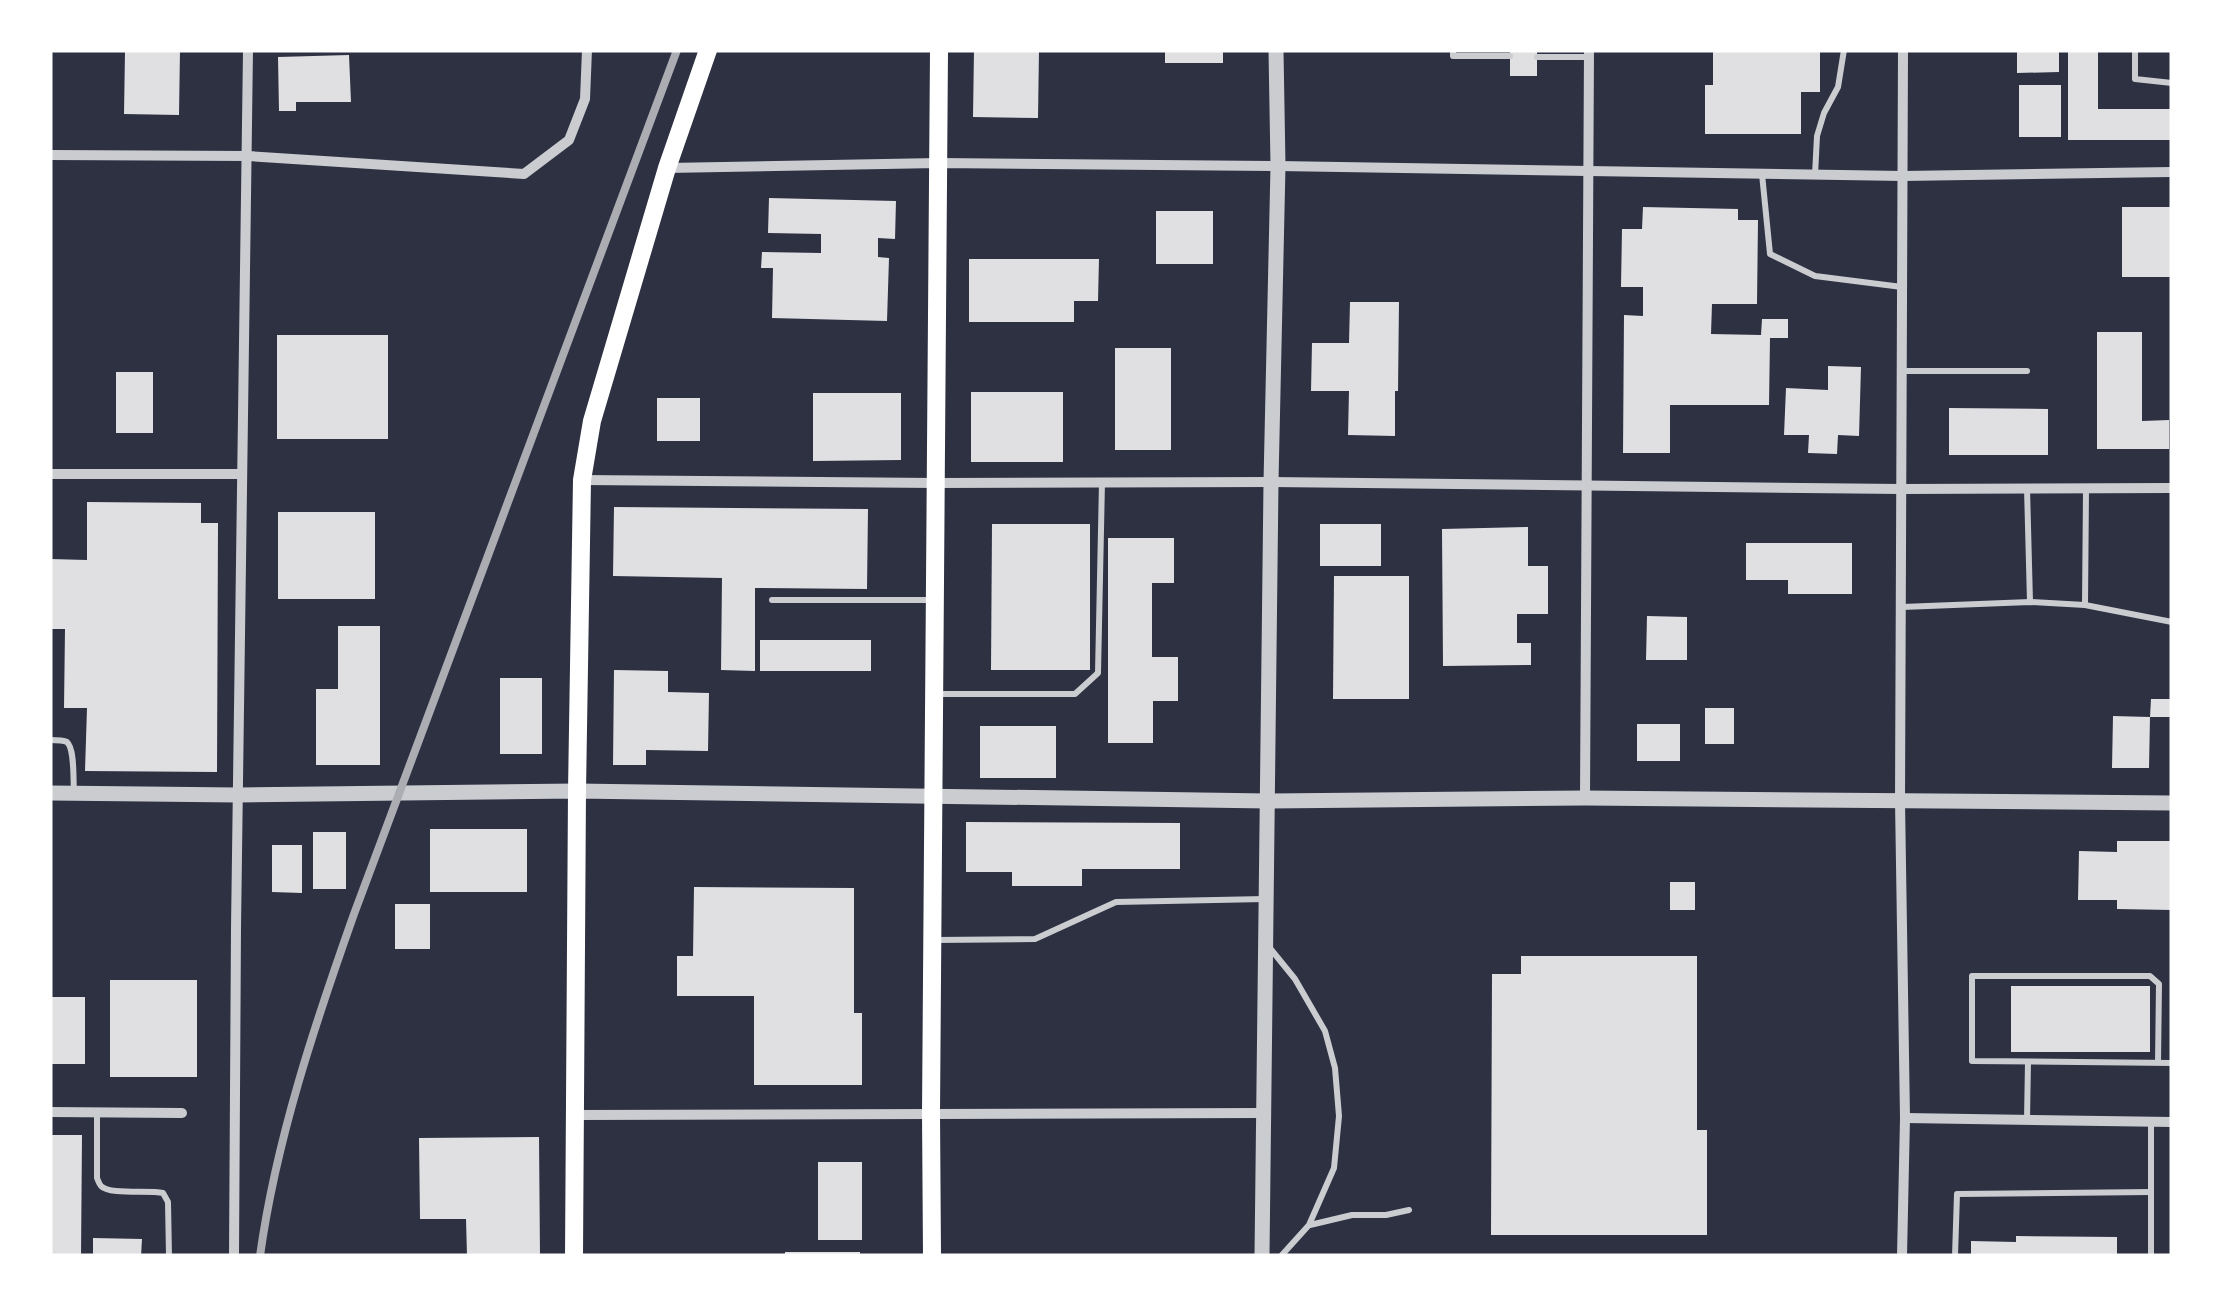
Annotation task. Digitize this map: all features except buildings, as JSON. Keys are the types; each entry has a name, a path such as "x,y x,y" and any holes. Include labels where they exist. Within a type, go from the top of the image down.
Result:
{"main road":[{"path":"574,1256 582,480 592,421 667,168 708,50"},
{"path":"932,1256 938,50"}],"street":[{"path":"234,1256 248,50"},
{"path":"50,154 248,156 524,174 569,140 586,98 588,50"},
{"path":"1262,1256 1278,166 1276,50"},
{"path":"1902,1256 1903,50"},
{"path":"1586,798 1589,54"},
{"path":"667,168 938,164 1902,176 2172,172"},
{"path":"50,474 242,474"},
{"path":"582,480 1271,482 1901,490 2172,488"},
{"path":"50,793 577,791 1268,801 1586,798 2172,804"},
{"path":"50,1112 182,1113"},
{"path":"576,1115 1263,1113"},
{"path":"1905,1118 2172,1122"}],"lane":[{"path":"1452,50 1452,56 1510,56"},
{"path":"1816,175 1817,136 1838,87 1844,50"},
{"path":"2135,50 2135,78 2172,82"},
{"path":"1537,57 1589,54"},
{"path":"1762,174 1770,254 1816,276 1902,286"},
{"path":"1902,370 2027,371"},
{"path":"934,694 1075,694 1098,673 1102,482"},
{"path":"2027,488 2030,602"},
{"path":"2086,488 2086,605"},
{"path":"772,600 934,600"},
{"path":"1901,608 2030,602 2086,605 2172,622"},
{"path":"50,740 69,744 74,793"},
{"path":"932,940 1035,940 1116,902 1266,898"},
{"path":"1266,942 1295,979 1324,1031 1335,1068 1340,1116 1334,1168 1308,1225 1281,1256"},
{"path":"2158,1063 2159,984 2150,976 1972,976 1972,1061 2028,1062 2158,1063 2172,1063"},
{"path":"2028,1062 2028,1120"},
{"path":"96,1112 97,1178 101,1186 109,1190 164,1193 168,1202 169,1256"},
{"path":"2151,1122 2151,1256"},
{"path":"1955,1256 1957,1194 2151,1192"},
{"path":"1308,1225 1409,1210"}],"railway":[{"path":"260,1256 286,1126 339,956 677,50"}]}
